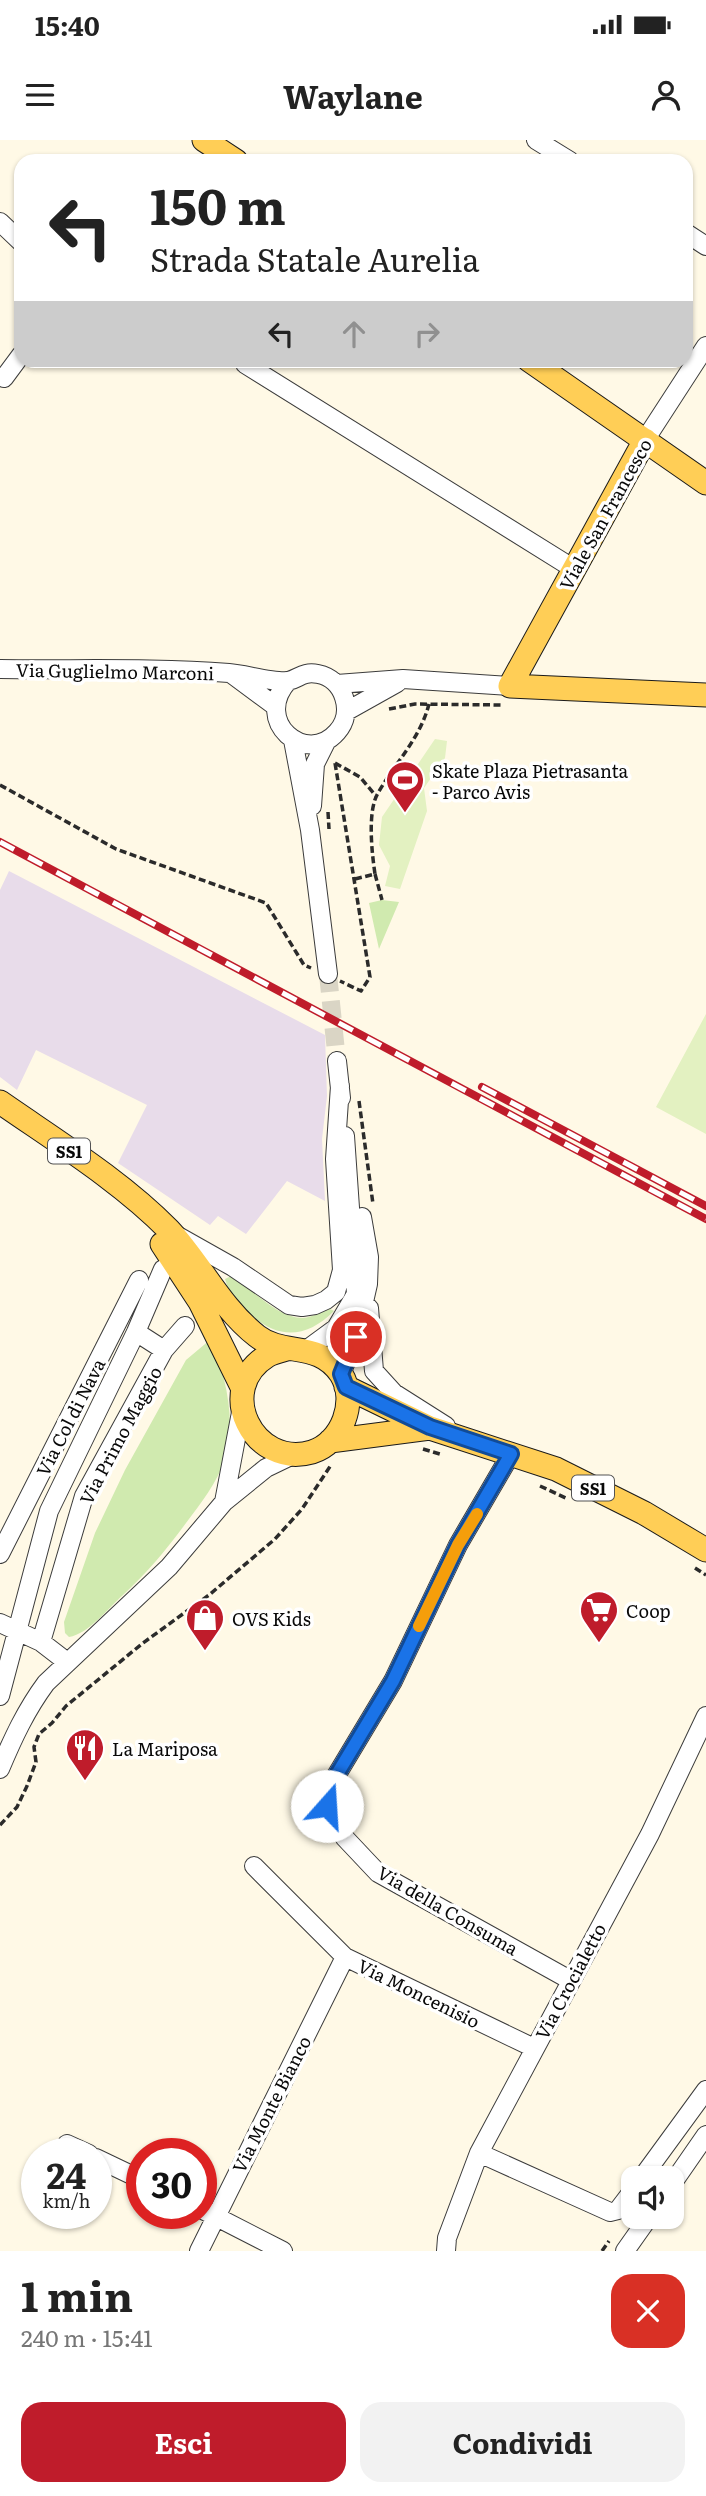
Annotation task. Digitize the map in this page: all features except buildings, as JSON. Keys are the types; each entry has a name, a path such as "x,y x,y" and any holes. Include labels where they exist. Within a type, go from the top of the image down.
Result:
{"main road":[{"path":"204,140 225,154"},
{"path":"541,368 706,483"},
{"name":"Viale San Francesco","path":"510,696 574,569 645,440"},
{"path":"510,696 706,695"},
{"name":"SS1","path":"0,1102 104,1175 137,1202 200,1302 242,1398"},
{"path":"137,1202 169,1230 211,1286 258,1337 326,1358 343,1380 348,1407 331,1452"},
{"path":"297,1349 267,1356 252,1370 242,1398 250,1431 269,1448 293,1455 426,1438"},
{"name":"SS1","path":"343,1380 426,1438 472,1443 556,1469 644,1513 700,1559"}],"street":[{"path":"536,140 558,154"},
{"path":"0,222 14,235"},
{"name":"Viale San Francesco","path":"693,366 706,346"},
{"path":"4,378 14,364"},
{"path":"251,368 574,569"},
{"name":"Viale San Francesco","path":"645,440 692,368"},
{"name":"Via Guglielmo Marconi","path":"0,669 230,673 288,681 307,673 318,674 337,684 403,679 510,696"},
{"name":"Via Guglielmo Marconi","path":"230,673 275,706 279,725 293,740 310,830"},
{"path":"346,711 403,679"},
{"path":"275,706 288,681"},
{"path":"327,975 310,830 315,764 332,747 346,711 345,696 337,684"},
{"path":"293,740 332,747"},
{"path":"297,1349 336,1328 356,1294 348,1167 337,1061"},
{"path":"169,1230 289,1304 315,1306 336,1292 342,1270 335,1159 340,1086"},
{"path":"348,1167 361,1210 369,1257 369,1329 374,1371 394,1393 472,1443"},
{"path":"0,1696 8,1627 49,1511 136,1332 163,1269"},
{"name":"Via Col di Nava","path":"0,1553 139,1280"},
{"path":"343,1380 368,1284"},
{"name":"Via Primo Maggio","path":"41,1642 84,1496 164,1350 185,1325"},
{"path":"136,1332 164,1350"},
{"path":"224,1502 242,1398"},
{"name":"Via della Consuma","path":"511,1454 458,1545 393,1681 336,1776 327,1806 345,1838 378,1873 570,1980"},
{"path":"0,1769 4,1745 46,1683 169,1567 224,1502 266,1468 293,1455"},
{"path":"8,1627 41,1642 66,1662"},
{"name":"Via Crocialetto","path":"446,2251 447,2238 479,2153 650,1835 706,1716"},
{"name":"Via Moncenisio","path":"254,1866 345,1957 534,2048"},
{"name":"Via Monte Bianco","path":"217,2195 345,1957"},
{"path":"650,2166 706,2090"},
{"path":"684,2166 706,2135"},
{"path":"479,2153 610,2212 621,2206"},
{"path":"217,2217 283,2251"},
{"name":"Via Monte Bianco","path":"199,2251 204,2229"},
{"path":"625,2251 641,2229"}],"path":[{"path":"381,712 415,704 510,696"},
{"path":"382,900 375,874 372,828 376,796 425,722 429,704"},
{"path":"0,785 116,849 267,903 304,965 361,991 370,977 332,747"},
{"path":"335,763 360,778 376,796"},
{"path":"330,778 335,763"},
{"path":"327,804 329,832"},
{"path":"355,879 375,874"},
{"path":"426,1438 448,1457"},
{"path":"0,1825 17,1807 27,1786 36,1762 34,1747 39,1734 66,1706 143,1643 209,1595 275,1539 302,1508 331,1452"},
{"path":"535,1484 570,1500"},
{"path":"700,1559 706,1575"}],"shaded area":[{"path":"9,871 325,1035 327,1096 322,1139 325,1201 287,1181 246,1234 218,1216 210,1225 118,1163 147,1105 36,1050 17,1090 0,1077 0,890"}],"green space":[{"name":"Skate Plaza Pietrasanta - Parco Avis","path":"435,739 447,741 445,758 424,788 427,811 400,889 385,886 390,866 379,845 382,817"},
{"path":"382,900 399,902 379,949 369,903"},
{"path":"706,1014 706,1134 656,1107"},
{"path":"233,1275 266,1302 294,1317 314,1316 330,1309 334,1311 314,1327 303,1331 282,1332 272,1329 251,1315 235,1299 225,1279"},
{"path":"211,1339 225,1382 230,1414 228,1444 218,1476 172,1542 132,1587 91,1626 69,1637 65,1633 64,1622 95,1533 125,1470 186,1360"}],"tunnel":[{"path":"328,974 337,1061"}],"railway":[{"path":"0,842 706,1219"},
{"path":"482,1087 706,1206"}],"slow traffic":[{"path":"419,1626 458,1545 477,1514"}],"place":[{"name":"Skate Plaza Pietrasanta - Parco Avis","path":"405,814"},
{"name":"Coop","path":"599,1644"},
{"name":"OVS Kids","path":"205,1652"},
{"name":"La Mariposa","path":"85,1782"}],"route":[{"path":"327,1806 336,1776 393,1681 458,1545 511,1454 430,1427 346,1387 341,1374 356,1337"}]}
